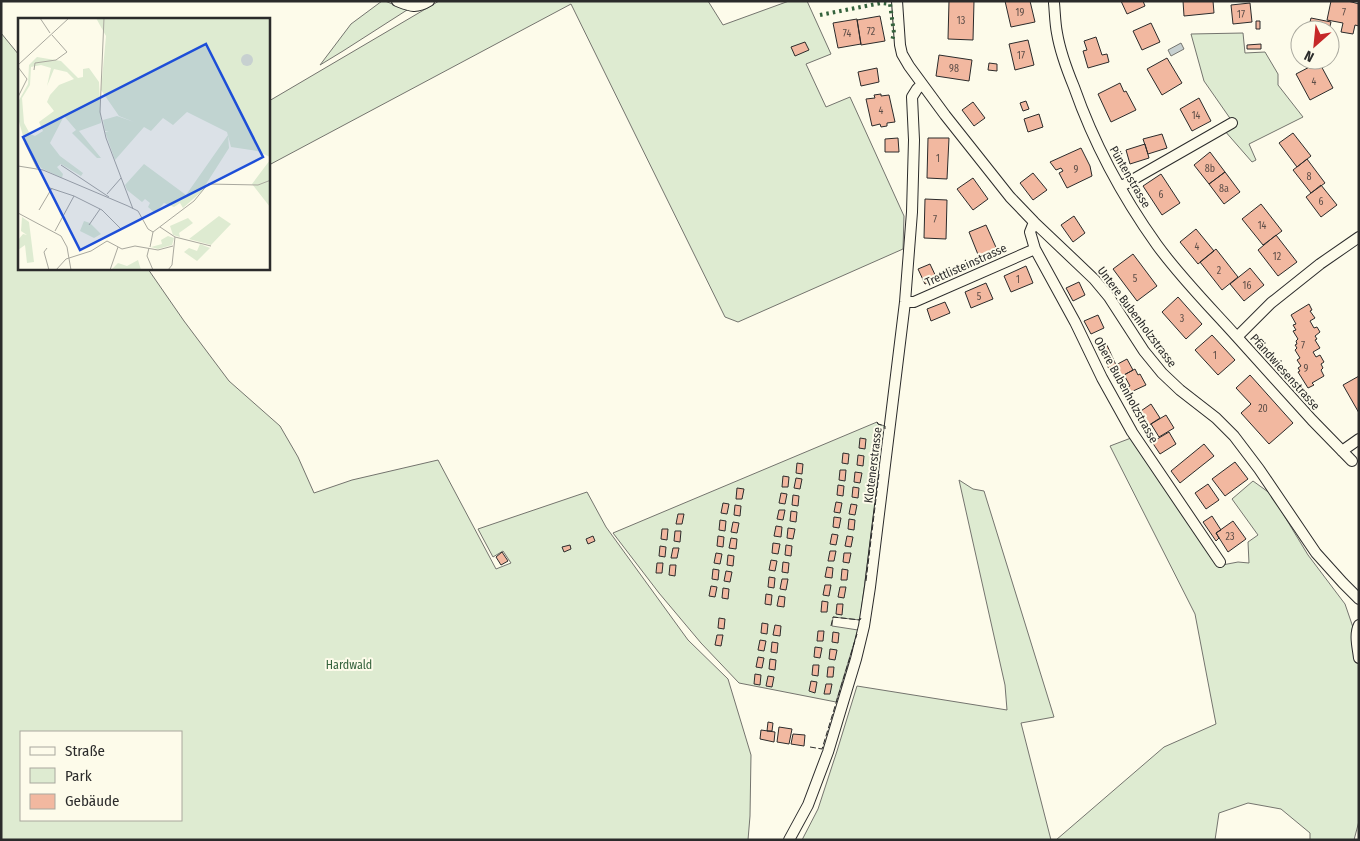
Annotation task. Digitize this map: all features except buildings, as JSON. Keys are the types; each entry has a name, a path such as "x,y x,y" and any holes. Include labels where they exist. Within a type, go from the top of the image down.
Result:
{"street":[{"path":"397,1 410,6 420,6 429,1"},
{"name":"Untere Bubenholzstrasse","path":"897,1 900,46 906,62 922,84 1010,197 1094,278 1109,297 1144,351 1162,373 1180,390 1216,418 1234,436 1259,469 1316,553 1359,599"},
{"name":"Püntenstrasse","path":"1054,3 1057,34 1068,74 1101,154 1157,245 1188,284 1237,337"},
{"name":"Klotenerstrasse","path":"789,840 808,805 828,752 864,626 905,302 912,212 914,140 912,97 922,84"},
{"path":"1120,187 1232,123"},
{"name":"Obere Bubenholzstrasse","path":"1034,222 1030,232 1035,249 1075,322 1102,378 1132,432 1220,562"},
{"name":"Pfändwiesenstrasse","path":"1352,461 1237,337 1271,303 1320,264 1359,237"},
{"name":"Trettlisteinstrasse","path":"905,302 914,302 1035,249"},
{"path":"1342,451 1359,439"},
{"path":"1359,625 1356,630 1356,636 1359,658"}],"green space":[{"path":"382,1 407,10 320,65 351,24"},
{"path":"439,1 708,1 723,25 789,1 807,1 831,54 806,64 826,107 850,97 904,216 903,249 738,322 725,317 571,4 270,164 270,100"},
{"name":"Hardwald","path":"1,33 18,54 18,270 149,270 229,381 280,426 298,457 314,493 352,480 438,460 496,569 511,563 503,551 493,557 478,529 587,492 606,527 688,640 728,679 751,755 748,840 1,840"},
{"path":"1243,33 1245,53 1265,52 1278,74 1278,85 1303,117 1249,144 1256,160 1252,162 1224,130 1234,124 1204,81 1191,34"},
{"path":"877,422 885,426 860,620 833,617 832,626 858,630 836,702 739,683 701,643 659,593 613,533"},
{"path":"1131,438 1217,566 1238,562 1249,563 1248,542 1258,535 1232,499 1253,481 1271,494 1308,555 1345,604 1356,636 1359,658 1359,821 1354,840 1310,840 1310,833 1281,809 1248,803 1219,813 1215,840 1056,840 1164,747 1216,724 1195,614 1110,446"},
{"path":"959,480 973,489 984,491 1054,717 1021,723 1051,840 802,840 818,809 857,686 1007,710 1005,685"}],"shaded area":[{"path":"1181,43 1184,49 1171,56 1168,50"}],"hedge":[{"path":"820,15 881,3 890,4 894,33 892,41"}],"fence":[{"path":"877,422 885,426 885,429"},
{"path":"866,581 879,474"},
{"path":"831,626 833,617 860,620 861,618"},
{"path":"810,747 822,749 857,634"}]}
